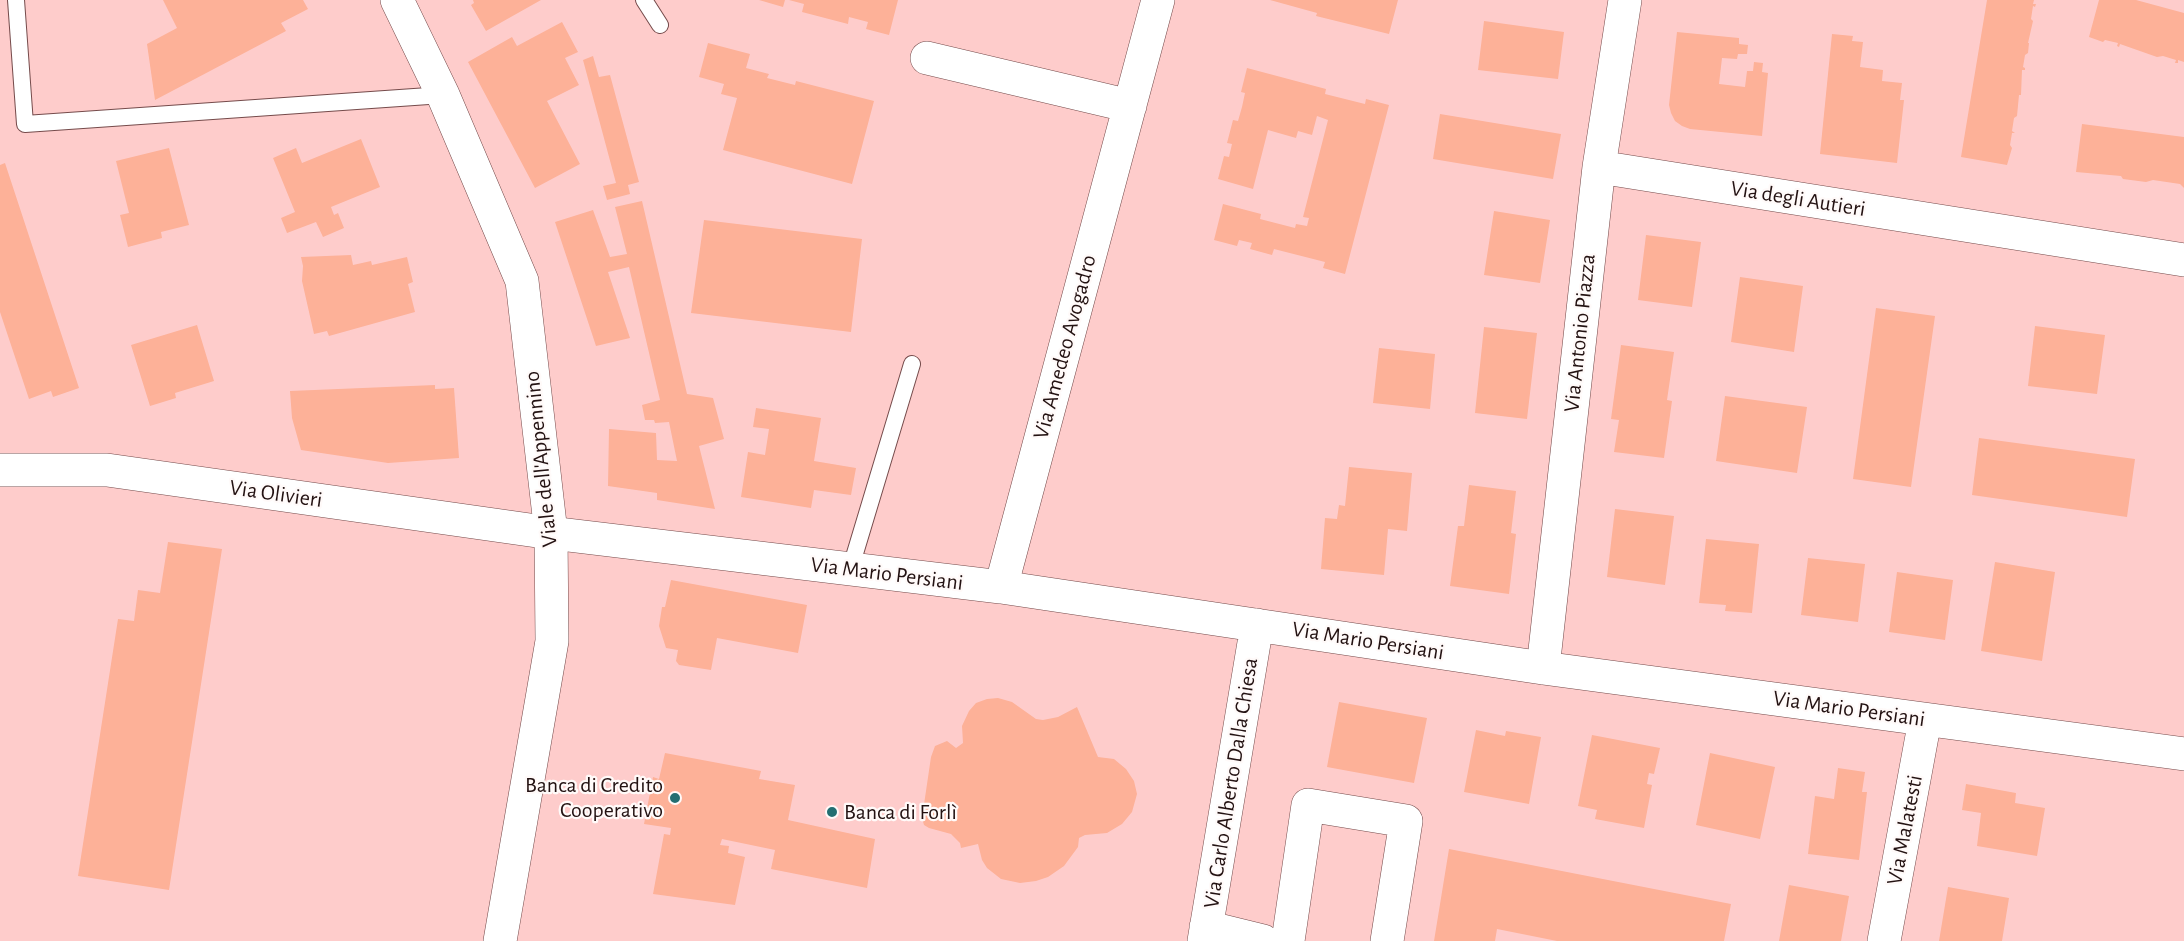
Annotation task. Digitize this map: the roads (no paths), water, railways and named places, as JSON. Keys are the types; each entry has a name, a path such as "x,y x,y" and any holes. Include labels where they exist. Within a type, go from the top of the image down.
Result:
{"street":[{"name":"Viale dell'Appennino","path":"397,0 443,96 522,281 551,533 552,640 500,941"},
{"name":"Via Amedeo Avogadro","path":"1001,587 1158,0"},
{"name":"Via Antonio Piazza","path":"1543,668 1599,167 1625,0"},
{"path":"927,58 1130,106"},
{"name":"Via degli Autieri","path":"1599,167 2184,260"},
{"name":"Via Olivieri","path":"0,470 107,470 551,533"},
{"name":"Via Mario Persiani","path":"551,533 1001,587 1543,668 2184,754"},
{"name":"Via Carlo Alberto Dalla Chiesa","path":"1205,934 1257,625"},
{"name":"Via Malatesti","path":"1884,941 1926,720"},
{"path":"1288,941 1308,805 1406,821 1387,941"},
{"path":"1205,934 1263,941"}],"lane":[{"path":"16,0 25,124 443,96"},
{"path":"644,0 660,25"},
{"path":"850,570 912,364"}],"place":[{"name":"Banca di Credito Cooperativo","path":"675,798"},
{"name":"Banca di Forlì","path":"832,812"}]}
